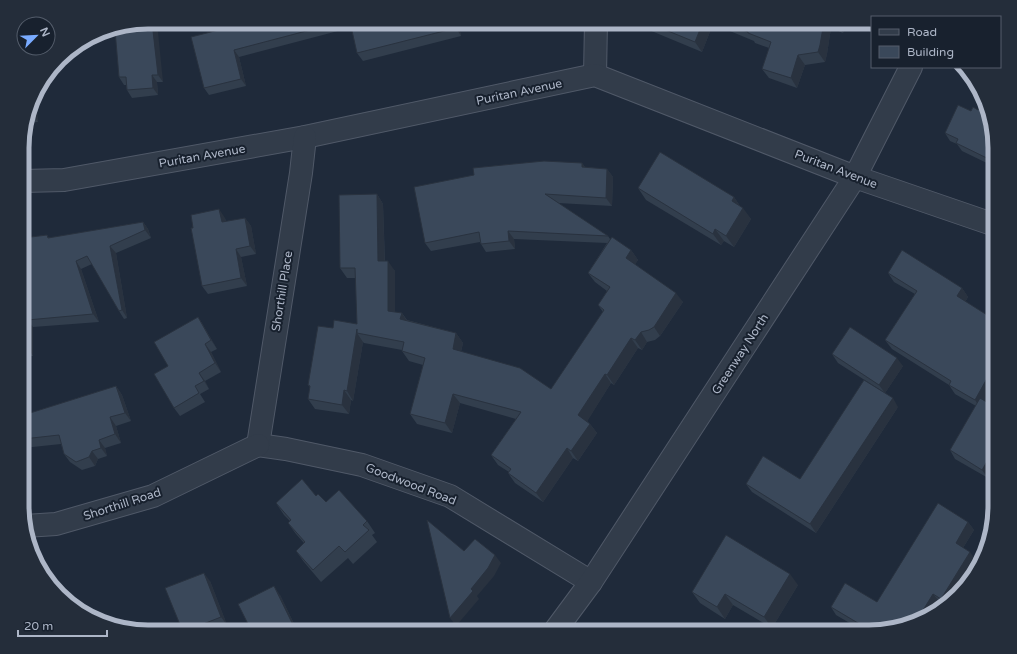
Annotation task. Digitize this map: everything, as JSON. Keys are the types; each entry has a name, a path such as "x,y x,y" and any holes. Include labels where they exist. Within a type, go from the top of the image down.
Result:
{"street":[{"path":"595,75 596,29"},
{"name":"Greenway North","path":"559,625 592,582 855,177 910,68"},
{"name":"Puritan Avenue","path":"29,181 64,180 305,137 595,75 855,177 988,223"},
{"name":"Shorthill Place","path":"258,445 301,173 305,137"},
{"name":"Shorthill Road","path":"31,526 56,524 153,496 258,445"},
{"name":"Goodwood Road","path":"258,445 286,449 362,465 450,496 592,582"}],"building":[{"path":"140,29 153,29 158,75 152,75 153,88 127,90 126,77 119,77 115,34"},
{"path":"222,29 314,29 234,50 241,79 204,88 191,37"},
{"path":"352,29 452,29 357,53"},
{"path":"663,29 700,29 695,42"},
{"path":"740,29 823,29 818,52 798,55 791,78 762,69 771,42"},
{"path":"958,105 971,111 973,107 978,110 980,106 986,125 988,159 956,143 958,139 945,133"},
{"path":"660,152 734,197 732,201 743,208 726,236 715,229 713,234 638,188"},
{"path":"544,161 582,163 582,167 607,169 606,198 545,194 608,236 508,231 509,241 481,244 479,232 425,243 414,187 474,175 473,168"},
{"path":"377,194 378,261 388,261 388,311 402,313 400,319 456,333 453,349 520,368 551,389 604,310 598,305 610,287 588,273 612,237 631,250 626,258 676,293 654,327 641,332 635,340 631,338 607,375 605,374 578,415 590,424 571,451 567,448 536,493 508,473 511,469 491,455 521,412 453,394 445,423 410,414 425,358 402,351 404,342 357,333 357,329 347,391 344,390 342,405 308,399 310,386 308,385 318,326 333,328 334,320 357,324 355,268 340,268 339,195"},
{"path":"219,209 222,222 245,218 250,246 236,249 241,278 202,286 191,228 193,228 191,215"},
{"path":"143,222 145,230 110,246 122,310 119,311 87,256 76,261 93,314 29,320 29,237 47,235 48,238"},
{"path":"902,250 962,288 957,296 988,316 988,377 975,400 949,385 951,381 885,340 917,291 888,273"},
{"path":"198,317 211,340 205,344 215,363 199,373 204,381 195,386 199,393 174,408 154,374 168,366 154,342"},
{"path":"850,327 897,358 879,385 832,354"},
{"path":"864,380 893,398 810,524 746,484 763,456 800,479"},
{"path":"116,386 125,413 110,417 115,434 99,440 101,448 92,451 89,457 76,462 64,454 59,435 29,438 30,413"},
{"path":"980,398 988,403 988,460 982,470 950,450"},
{"path":"302,479 316,496 318,494 326,502 339,490 367,521 363,525 369,530 345,552 339,546 313,570 296,551 305,542 288,523 291,520 276,503"},
{"path":"938,503 968,522 956,543 970,552 941,599 933,594 922,612 892,623 861,625 831,607 845,583 877,602"},
{"path":"427,520 464,551 475,539 495,555 488,568 471,589 473,591 450,618"},
{"path":"726,535 790,574 764,617 725,594 717,607 692,592"},
{"path":"204,573 221,617 201,625 180,625 165,588"},
{"path":"274,586 293,625 248,625 238,604"}]}
